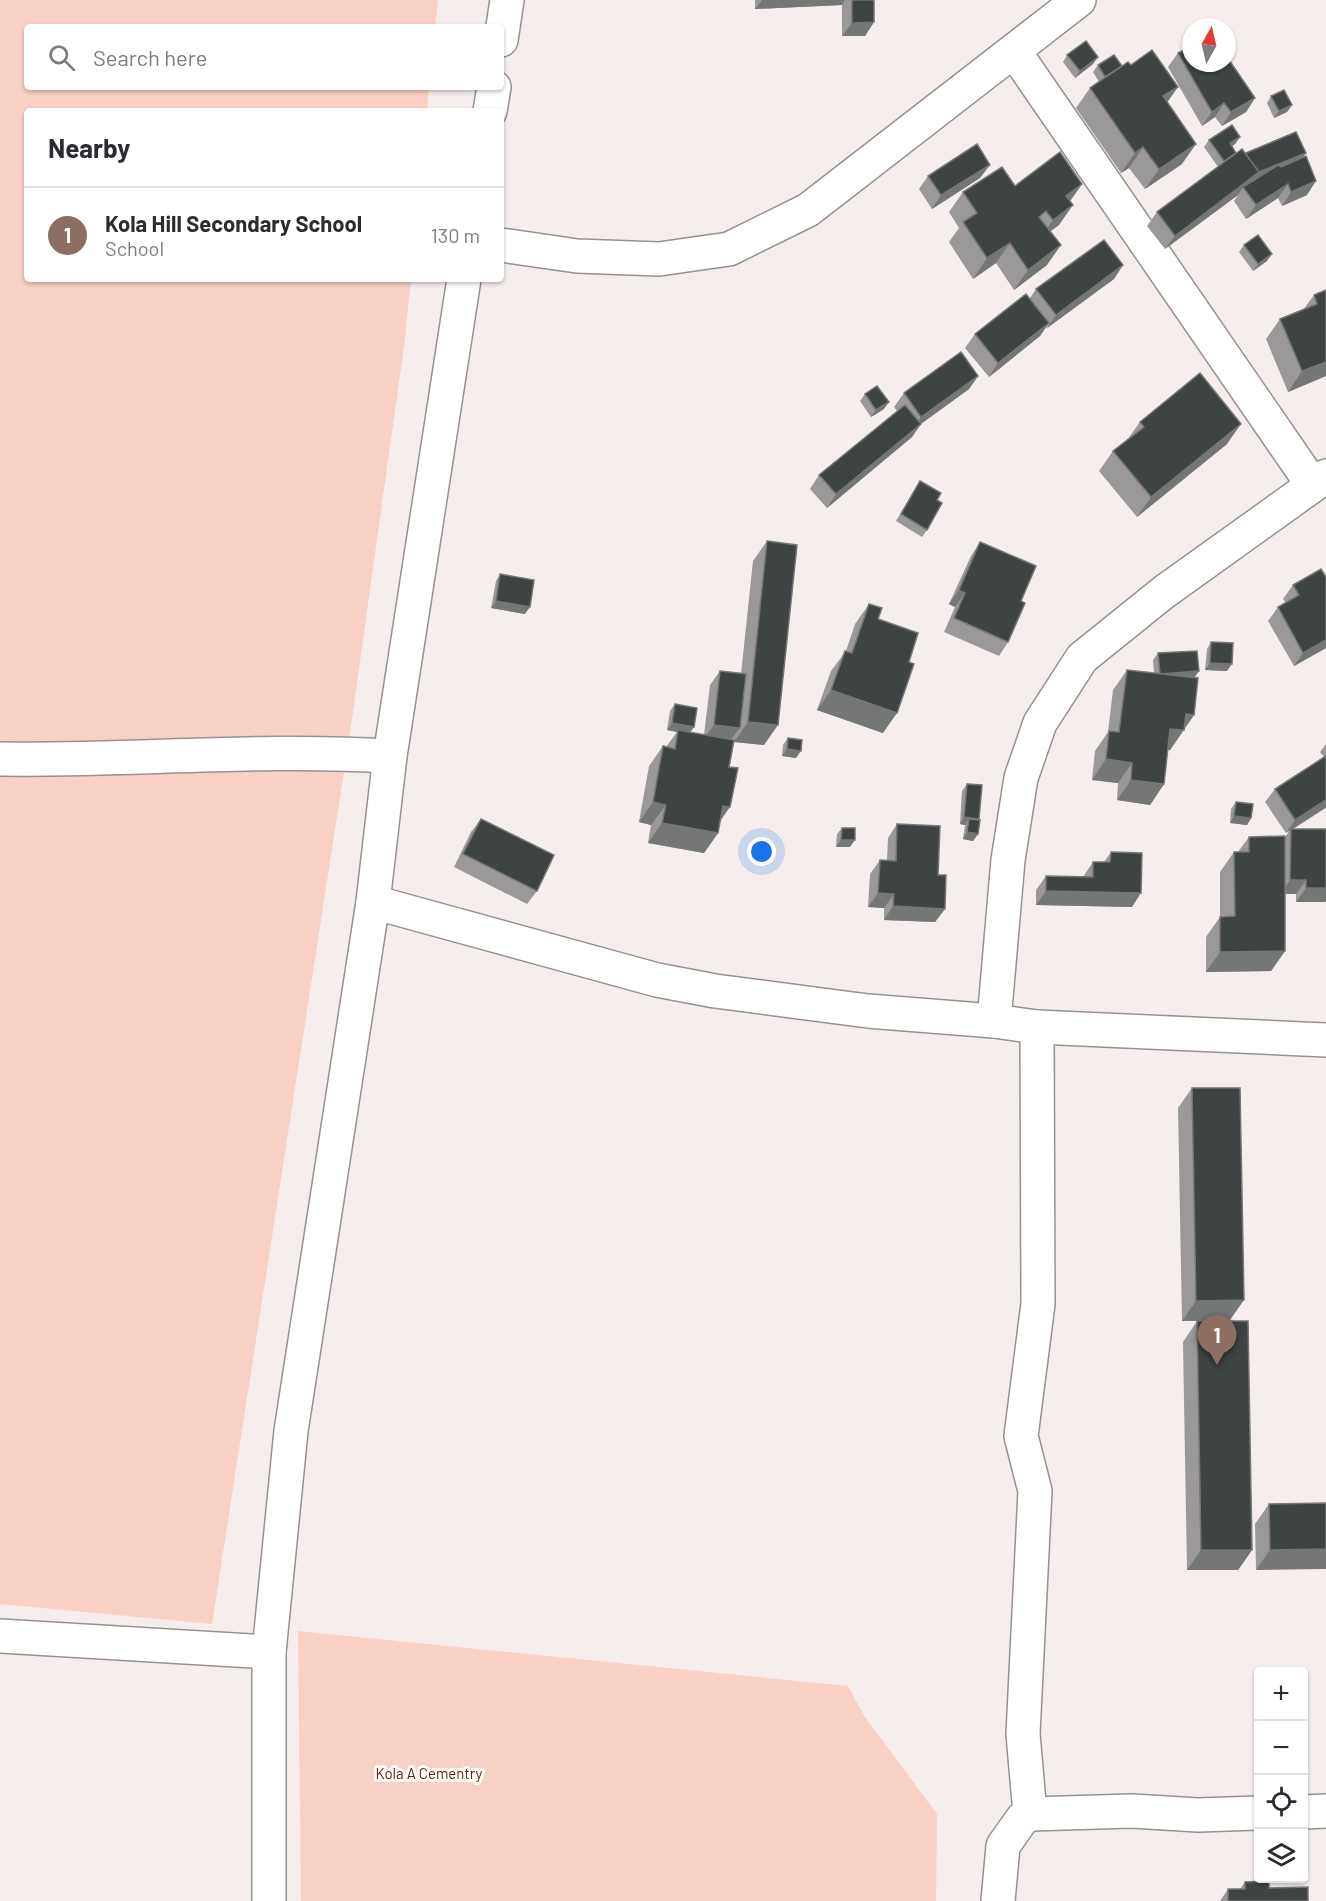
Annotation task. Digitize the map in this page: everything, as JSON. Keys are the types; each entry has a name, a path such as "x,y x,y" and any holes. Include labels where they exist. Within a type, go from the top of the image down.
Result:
{"street":[{"path":"503,24 507,0"},
{"path":"504,245 577,256 659,259 729,249 808,210 1079,0"},
{"path":"994,1021 1008,860 1021,778 1040,723 1082,658 1164,592 1319,480 1014,51"},
{"path":"490,108 494,90"},
{"path":"269,1901 270,1652 291,1431 373,902 390,756 464,282"},
{"path":"0,759 240,752 390,756"},
{"path":"373,902 590,962 680,984 768,999 1037,1027 1326,1040"},
{"path":"1030,1814 1023,1734 1035,1491 1021,1436 1038,1304 1037,1027"},
{"path":"0,1636 270,1652"},
{"path":"998,1901 1003,1846 1023,1819 1030,1814 1132,1811 1198,1815 1254,1813"},
{"path":"1308,1812 1326,1811"}],"green space":[{"path":"0,0 438,0 435,24 24,24 24,90 429,90 427,108 24,108 24,282 411,282 405,339 350,733 212,1624 0,1604"},
{"name":"Kola A Cementry","path":"298,1631 848,1686 865,1717 937,1814 936,1901 301,1901"}],"building":[{"path":"852,0 874,0 874,22 852,23"},
{"path":"1086,41 1098,57 1080,71 1067,55"},
{"path":"1152,50 1178,87 1163,96 1196,144 1159,169 1143,147 1135,153 1090,88 1128,62 1131,65"},
{"path":"1114,55 1122,66 1105,77 1098,65"},
{"path":"1236,70 1255,98 1231,112 1224,103 1212,112 1189,72 1236,72"},
{"path":"1284,90 1292,105 1279,111 1271,96"},
{"path":"1232,125 1240,137 1230,143 1236,153 1224,161 1209,140"},
{"path":"1296,132 1306,153 1259,172 1248,158 1246,153"},
{"path":"977,144 990,165 941,195 928,176"},
{"path":"1242,149 1259,172 1175,236 1157,212"},
{"path":"1060,152 1082,184 1066,196 1073,205 1053,220 1046,211 1039,217 1061,245 1028,270 1010,243 987,258 963,222 977,213 963,192 1002,167 1015,186"},
{"path":"1306,156 1316,181 1291,192 1288,184 1256,205 1243,187 1278,165 1281,167"},
{"path":"1258,235 1272,254 1258,264 1244,245"},
{"path":"1104,240 1123,265 1056,315 1036,289"},
{"path":"1326,290 1326,362 1302,371 1280,319 1317,304 1314,295"},
{"path":"1026,294 1049,323 998,363 975,334"},
{"path":"961,352 978,376 921,417 904,393"},
{"path":"1200,373 1241,424 1151,497 1113,451 1144,427 1140,422"},
{"path":"877,386 889,402 876,410 865,394"},
{"path":"905,405 921,424 836,494 819,475"},
{"path":"920,481 941,493 937,500 942,503 927,530 901,514"},
{"path":"767,541 797,545 778,725 748,722"},
{"path":"980,542 1036,566 1021,601 1025,603 1008,642 954,618 965,593 959,590"},
{"path":"1321,569 1326,577 1326,640 1303,653 1278,607 1299,595 1293,585"},
{"path":"500,574 534,580 530,607 496,601"},
{"path":"869,604 882,608 878,619 918,633 909,662 914,664 897,713 831,690 845,651 852,653"},
{"path":"1211,642 1233,643 1232,664 1210,663"},
{"path":"1197,651 1199,671 1160,674 1158,653"},
{"path":"1127,670 1198,678 1194,715 1186,714 1184,730 1170,729 1164,784 1131,780 1132,763 1106,759 1109,731 1119,732"},
{"path":"720,671 746,674 740,728 714,725"},
{"path":"675,704 697,708 694,727 672,723"},
{"path":"678,730 734,740 729,767 738,768 730,807 723,806 718,833 662,823 666,805 653,802 663,746 675,749"},
{"path":"788,738 802,740 801,751 787,749"},
{"path":"1326,756 1326,800 1295,820 1275,789"},
{"path":"967,784 982,785 979,819 964,817"},
{"path":"1236,802 1253,804 1251,818 1234,816"},
{"path":"481,819 554,855 537,891 463,854"},
{"path":"969,819 980,820 978,834 967,832"},
{"path":"897,824 940,826 938,875 946,875 945,909 893,906 894,894 878,893 880,860 896,861"},
{"path":"842,828 855,828 855,840 841,840"},
{"path":"1291,829 1326,829 1326,888 1306,888 1306,880 1290,880"},
{"path":"1285,836 1285,951 1220,952 1220,917 1235,916 1234,852 1249,852 1249,837"},
{"path":"1111,852 1142,853 1141,893 1046,891 1046,876 1093,877 1093,862 1110,862"},
{"path":"1192,1088 1240,1088 1244,1300 1196,1301"},
{"path":"1197,1321 1248,1321 1252,1550 1201,1550"},
{"path":"1326,1503 1326,1549 1270,1550 1269,1504"},
{"path":"1245,1882 1269,1883 1269,1888 1308,1887 1308,1901 1228,1901 1228,1889 1245,1889"}],"place":[{"name":"Kola Hill Secondary School","path":"1217,1365"}]}
